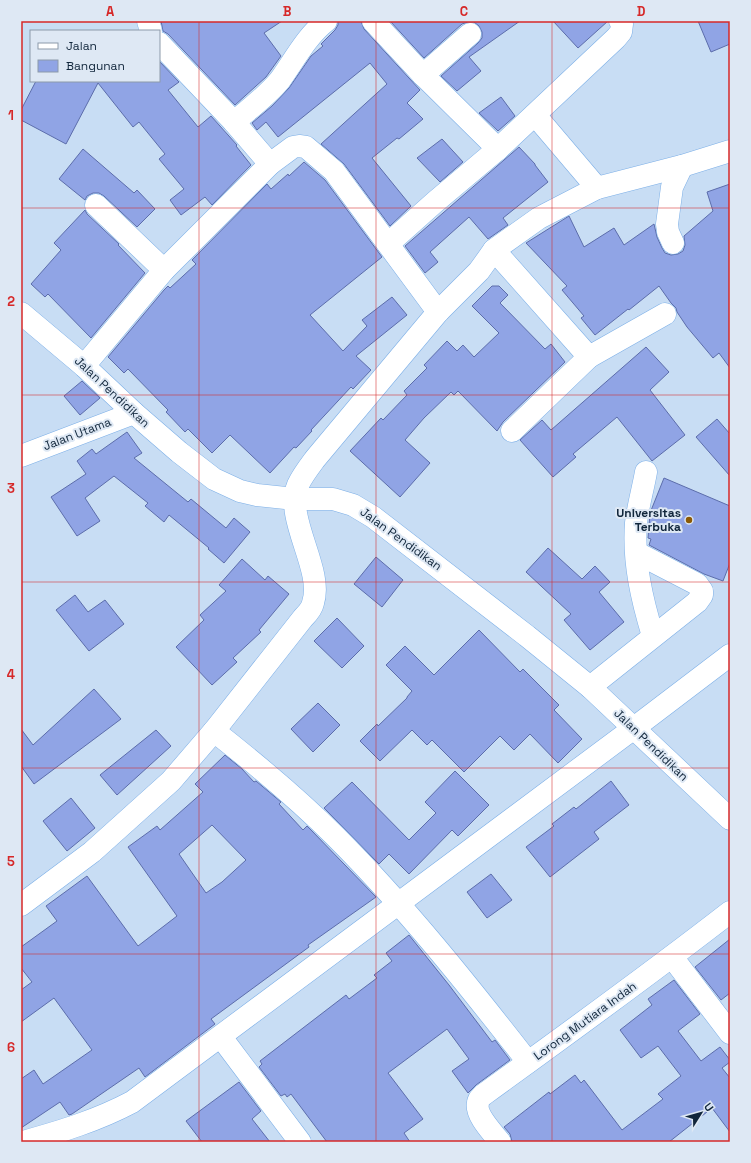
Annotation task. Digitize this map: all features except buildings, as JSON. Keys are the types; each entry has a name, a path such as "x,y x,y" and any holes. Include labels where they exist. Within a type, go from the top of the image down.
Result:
{"street":[{"path":"234,122 279,81 308,38 326,21"},
{"path":"373,21 423,75 498,149"},
{"path":"388,244 535,115 621,32 622,24 620,21"},
{"path":"423,75 470,34"},
{"path":"160,44 234,122 270,164"},
{"path":"535,115 597,188"},
{"path":"84,366 164,270 270,164 293,147 306,147 311,150 334,172 438,312"},
{"path":"21,905 92,852 172,781 304,618 313,603 315,587 312,568 298,524 295,499 297,486 315,459 438,312 479,270 494,250 539,218 597,188 682,166 730,151"},
{"path":"673,243 668,232 668,217 672,187 682,166"},
{"path":"96,204 164,270"},
{"path":"494,250 589,357"},
{"name":"Jalan Pendidikan","path":"21,313 84,366 134,413 179,452 214,479 257,495 295,499 333,499 352,505 373,517 527,636 590,687 730,819"},
{"path":"512,431 589,357 665,314"},
{"name":"Jalan Utama","path":"21,456 134,413"},
{"path":"646,472 636,524 637,566 643,604 653,636"},
{"path":"590,687 697,602 702,594 702,591 697,584 637,553"},
{"path":"23,1142 75,1136 132,1102 221,1037 730,655"},
{"path":"214,731 267,773 335,836 398,903 472,990 528,1062"},
{"name":"Lorong Mutiara Indah","path":"500,1142 480,1115 478,1100 672,958 730,912"},
{"path":"672,958 730,1033"},
{"path":"221,1037 300,1142"}],"place":[{"name":"Universitas Terbuka","path":"689,520"}]}
